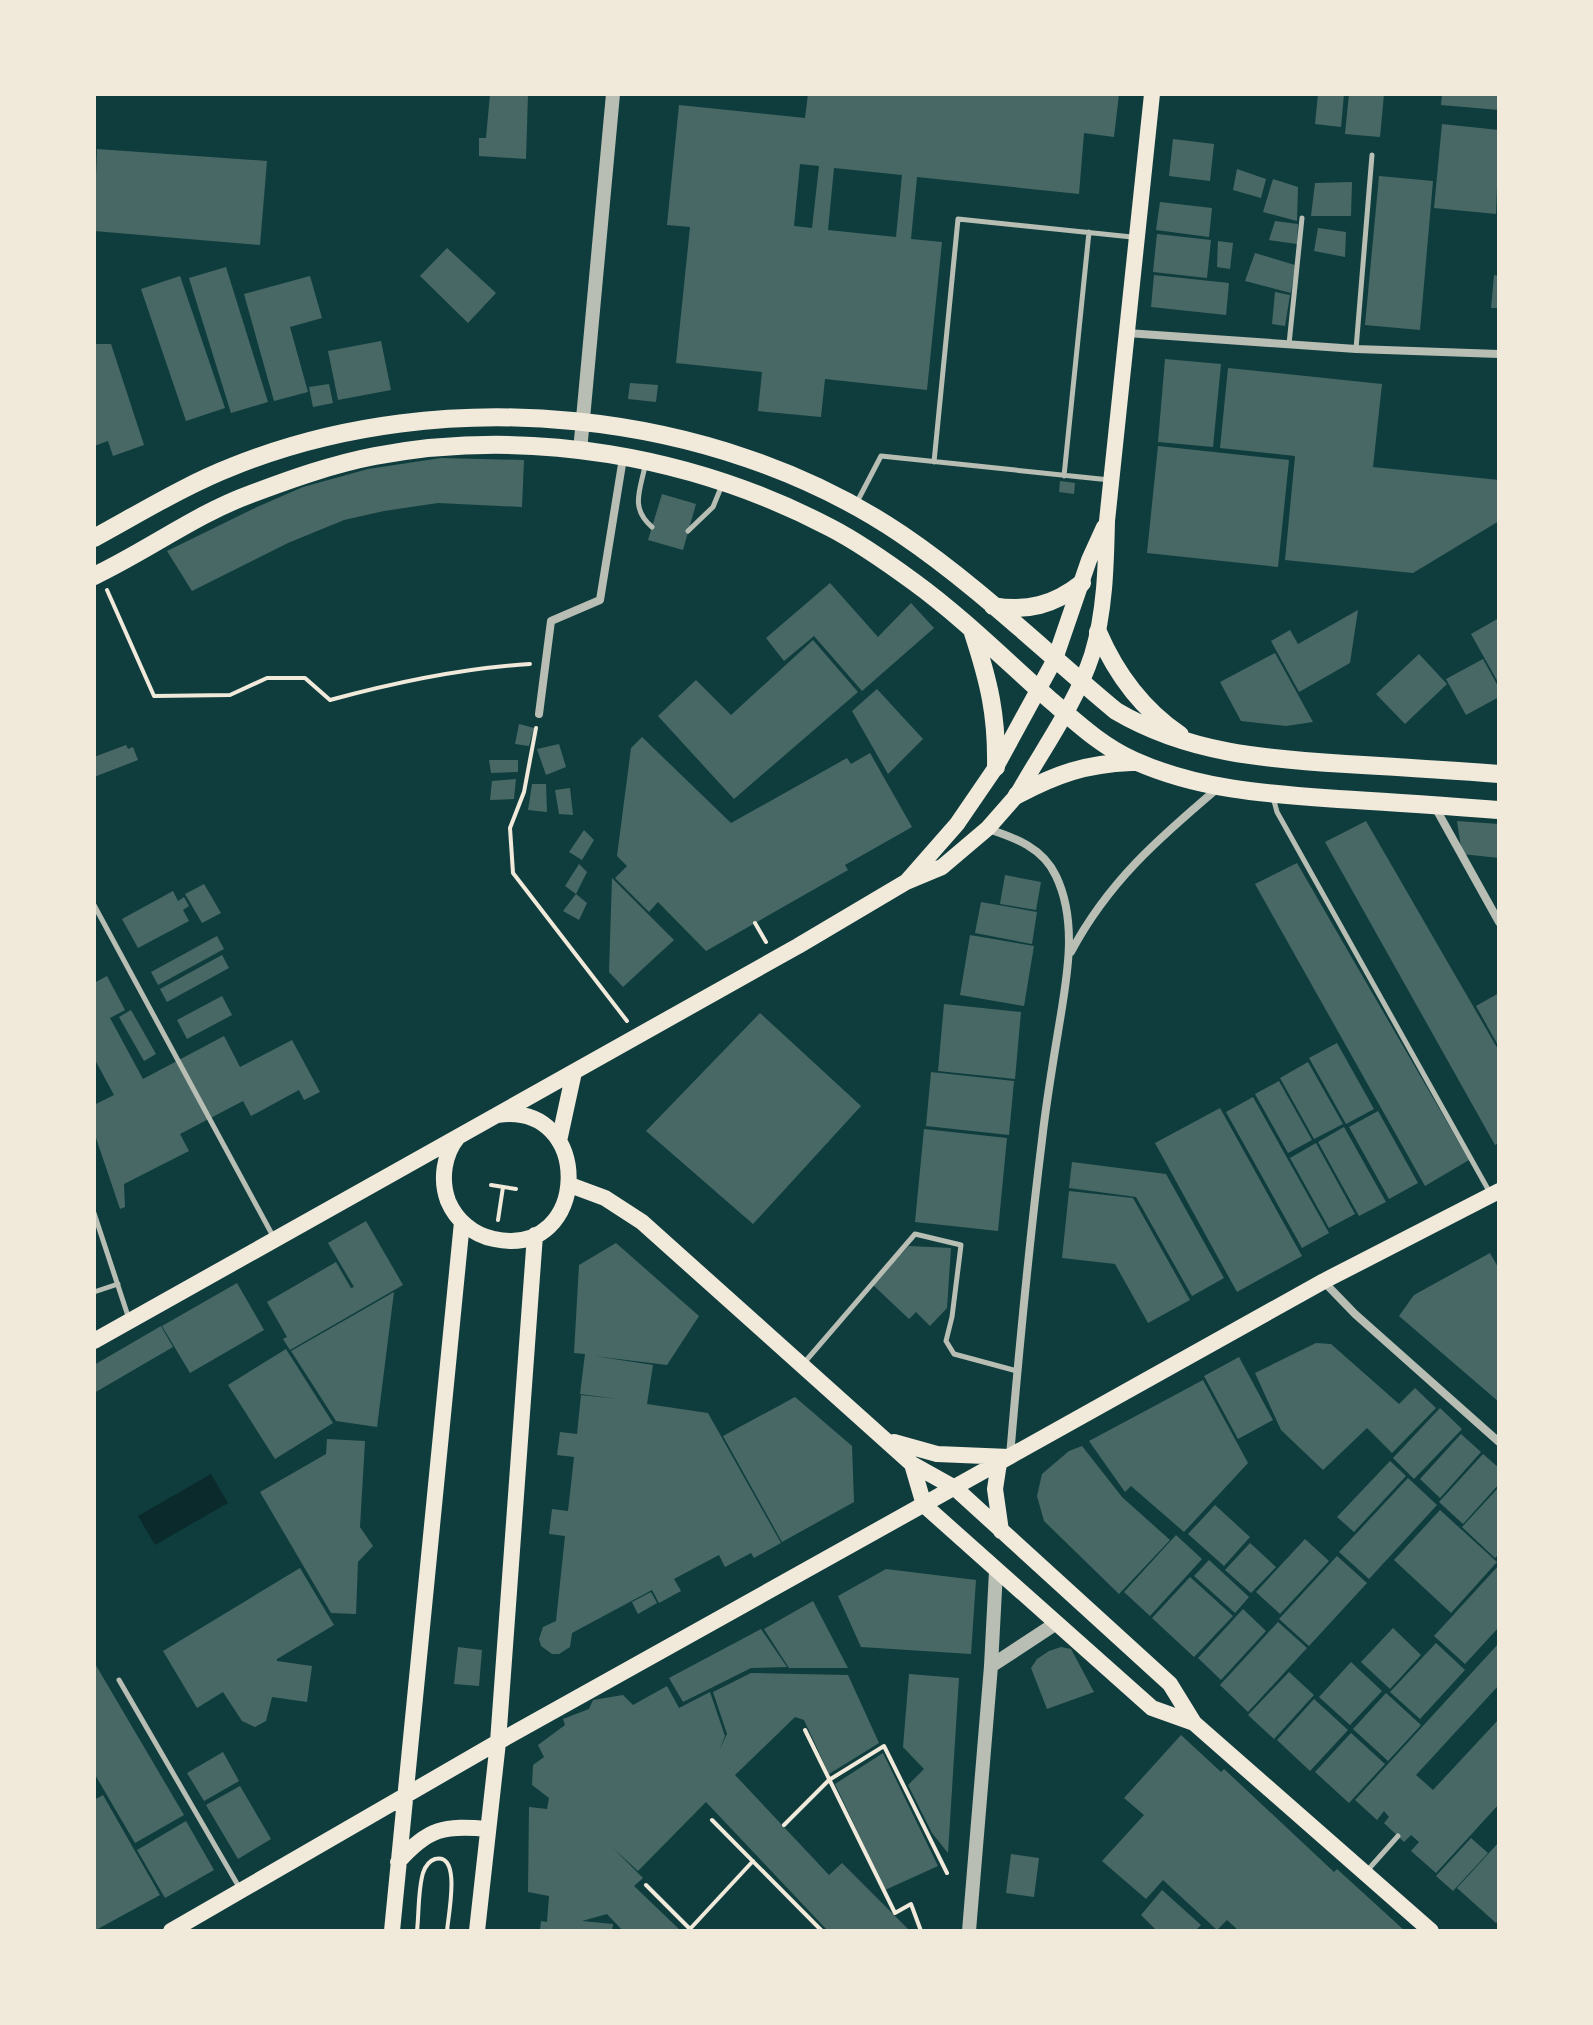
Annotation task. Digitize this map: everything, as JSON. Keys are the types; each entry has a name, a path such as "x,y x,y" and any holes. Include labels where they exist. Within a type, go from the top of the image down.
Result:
{"main road":[{"path":"94,1341 861,911 906,882 942,867 988,828 1017,795 1081,682 1098,632 1152,94"},
{"path":"94,538 233,466 293,446 360,429 442,420 518,418 583,422 679,437 723,449 795,476 855,506 938,560 1116,711 1142,726 1200,746 1267,759 1499,774"},
{"path":"97,575 246,496 309,473 375,456 451,446 531,446 624,457 723,482 834,529 932,595 1064,712 1099,740 1136,762 1218,788 1499,810"},
{"path":"906,882 957,824 996,767 1055,659 1107,521"},
{"path":"993,606 1009,609 1040,606 1056,601 1082,583"},
{"path":"972,630 993,703 996,767"},
{"path":"1098,632 1108,656 1138,699 1177,733 1200,746"},
{"path":"1017,795 1048,779 1088,765 1136,762"},
{"path":"559,1141 574,1072"},
{"path":"459,1135 449,1151 443,1176 448,1201 462,1222 496,1240 516,1240 535,1235 559,1214 570,1185 567,1157 559,1141 531,1118 495,1115"},
{"path":"570,1185 605,1198 642,1222 912,1464 955,1488 1170,1684 1194,1723 1431,1931"},
{"path":"171,1931 498,1742 1324,1281 1495,1193"},
{"path":"392,1931 462,1222"},
{"path":"477,1931 498,1742 535,1235"},
{"path":"885,1439 937,1454 1005,1460"},
{"path":"1001,1531 995,1489 1005,1460"},
{"path":"912,1464 924,1505 1152,1708 1194,1723"},
{"path":"398,1862 423,1837 436,1831 455,1827 488,1829"}],"street":[{"path":"580,451 613,94"},
{"path":"1126,333 1356,349 1499,354"},
{"path":"539,714 551,621 600,600 624,457"},
{"path":"1070,952 1120,877 1218,788"},
{"path":"1434,805 1499,922"},
{"path":"988,828 1026,843 1044,858 1057,876 1070,952 1042,1139 1005,1460"},
{"path":"1324,1281 1355,1314 1499,1442"},
{"path":"969,1931 996,1571"},
{"path":"991,1666 1055,1624"}],"lane":[{"path":"1356,349 1372,155"},
{"path":"1289,344 1302,218"},
{"path":"934,462 958,219 1137,237"},
{"path":"1064,476 1089,232"},
{"path":"855,506 881,456 1111,480"},
{"path":"646,461 637,506 641,518 652,527"},
{"path":"688,531 713,507 723,482"},
{"path":"1273,794 1277,812 1495,1193"},
{"path":"94,905 274,1239"},
{"path":"94,1213 129,1320"},
{"path":"802,1364 915,1234 961,1245 946,1341 954,1354 1017,1371"},
{"path":"94,1292 118,1284"},
{"path":"119,1680 241,1890"},
{"path":"1365,1872 1398,1836"}],"path":[{"path":"97,575 154,696 230,695 267,678 305,678 330,700 441,674 545,663"},
{"path":"539,714 524,792 510,828 513,873 638,1036"},
{"path":"491,1185 516,1189"},
{"path":"501,1204 503,1187"},
{"path":"805,1730 895,1913 911,1904 921,1931"},
{"path":"784,1825 829,1780 884,1746 947,1873"},
{"path":"712,1820 822,1931"},
{"path":"417,1931 423,1873 429,1862 437,1858 449,1863 452,1876 447,1931"},
{"path":"646,1885 691,1930 753,1861"}],"water":[{"path":"211,1474 228,1503 155,1545 138,1516"}],"building":[{"path":"490,94 528,94 526,159 479,156 479,138 486,138"},
{"path":"808,94 1119,94 1114,137 1084,133 1079,194 917,177 911,239 942,242 927,390 825,379 821,417 758,411 762,372 676,363 690,227 667,225 679,105 805,118","holes":["800,164 819,166 812,228 794,226","834,168 902,175 896,237 828,230"]},
{"path":"1318,94 1344,94 1341,127 1315,124"},
{"path":"1349,94 1384,94 1380,137 1345,134"},
{"path":"1442,94 1499,94 1499,110 1441,105"},
{"path":"1442,124 1499,130 1496,214 1434,208"},
{"path":"1173,139 1214,144 1210,181 1169,176"},
{"path":"97,149 267,161 260,245 94,231"},
{"path":"1237,169 1266,179 1261,198 1233,190"},
{"path":"1379,176 1433,181 1420,330 1365,325"},
{"path":"1273,179 1298,187 1297,221 1263,212"},
{"path":"1352,182 1351,216 1311,216 1315,183"},
{"path":"1160,202 1212,208 1209,237 1156,230"},
{"path":"1275,221 1298,224 1297,244 1269,240"},
{"path":"1318,228 1346,232 1345,257 1314,251"},
{"path":"1157,234 1211,240 1207,278 1153,272"},
{"path":"1218,241 1233,243 1230,269 1217,267"},
{"path":"447,248 496,293 468,323 420,276"},
{"path":"1255,253 1295,265 1291,293 1245,281"},
{"path":"226,267 268,402 231,413 189,278"},
{"path":"1154,275 1229,283 1226,315 1151,307"},
{"path":"1494,275 1499,276 1499,308 1491,308"},
{"path":"180,276 225,408 186,421 141,289"},
{"path":"310,276 322,318 290,327 308,392 274,401 244,294"},
{"path":"1275,292 1290,295 1285,326 1272,324"},
{"path":"381,341 391,390 338,400 328,351"},
{"path":"94,344 111,344 144,445 113,456 108,441 94,446"},
{"path":"1165,359 1221,364 1213,447 1158,442"},
{"path":"1228,368 1382,384 1373,467 1499,480 1499,521 1413,573 1285,560 1295,456 1220,448"},
{"path":"630,383 658,385 656,402 628,399"},
{"path":"329,384 333,403 313,407 309,387"},
{"path":"1158,446 1289,460 1278,567 1147,553"},
{"path":"441,458 524,460 522,507 438,503 344,520 288,543 192,591 167,551 303,487 368,469"},
{"path":"1060,481 1075,483 1074,494 1059,492"},
{"path":"662,494 696,504 683,550 648,540"},
{"path":"830,583 878,637 911,603 934,628 862,691 814,636 784,661 766,638"},
{"path":"1358,610 1350,663 1299,692 1271,641 1290,630 1298,644"},
{"path":"1499,618 1499,684 1471,634"},
{"path":"813,640 858,692 734,799 658,716 696,680 731,715"},
{"path":"1275,653 1313,722 1286,726 1241,721 1220,682"},
{"path":"1419,654 1447,684 1405,724 1376,694"},
{"path":"1483,659 1499,688 1499,697 1466,715 1446,679"},
{"path":"877,689 923,739 888,774 852,711"},
{"path":"519,724 534,728 529,746 515,744"},
{"path":"642,737 731,823 847,758 851,764 870,753 912,827 845,865 848,870 706,951 658,902 649,912 615,878 627,866 617,856 631,748"},
{"path":"559,744 566,767 546,775 537,749"},
{"path":"126,745 128,749 133,747 138,760 94,777 94,757"},
{"path":"489,760 518,760 518,772 491,773"},
{"path":"516,779 514,799 490,800 492,781"},
{"path":"532,784 546,784 547,812 528,810"},
{"path":"570,788 573,815 559,814 555,790"},
{"path":"1366,821 1499,1051 1499,1143 1495,1145 1325,842"},
{"path":"1457,821 1499,824 1499,858 1462,854"},
{"path":"584,830 594,840 582,860 569,852"},
{"path":"1297,863 1469,1160 1425,1186 1255,884"},
{"path":"579,864 587,872 576,894 565,886"},
{"path":"1005,875 1041,882 1036,910 1000,904"},
{"path":"612,878 674,940 623,987 609,972"},
{"path":"204,884 221,913 202,923 185,894"},
{"path":"173,891 178,901 184,897 189,906 183,910 189,921 138,948 122,919"},
{"path":"576,894 587,903 579,920 563,911"},
{"path":"981,902 1037,912 1032,944 975,933"},
{"path":"970,935 1034,946 1024,1006 960,995"},
{"path":"217,936 224,949 158,985 151,972"},
{"path":"222,955 229,968 167,1002 160,989"},
{"path":"107,976 125,1010 110,1018 143,1079 224,1036 240,1067 292,1040 320,1092 304,1100 299,1090 251,1116 243,1101 180,1134 189,1151 124,1184 125,1207 120,1209 94,1132 94,1105 114,1095 94,1058 94,983"},
{"path":"1499,993 1499,1047 1476,1006"},
{"path":"222,996 232,1015 187,1039 177,1020"},
{"path":"944,1004 1021,1012 1015,1079 938,1071"},
{"path":"131,1010 156,1054 144,1061 119,1017"},
{"path":"760,1013 861,1106 753,1224 646,1131"},
{"path":"1337,1043 1374,1109 1346,1124 1309,1058"},
{"path":"1308,1062 1343,1124 1314,1139 1280,1078"},
{"path":"931,1072 1014,1081 1009,1135 926,1126"},
{"path":"1279,1081 1312,1140 1288,1153 1255,1094"},
{"path":"1253,1097 1329,1233 1302,1248 1226,1112"},
{"path":"1220,1108 1302,1256 1237,1292 1155,1143"},
{"path":"1378,1111 1418,1183 1389,1199 1349,1127"},
{"path":"1344,1127 1386,1202 1359,1216 1318,1142"},
{"path":"924,1129 1007,1138 998,1231 915,1222"},
{"path":"1316,1143 1355,1214 1329,1228 1290,1158"},
{"path":"1072,1162 1166,1174 1224,1278 1192,1296 1136,1197 1069,1188"},
{"path":"1069,1191 1133,1198 1190,1300 1148,1323 1115,1264 1062,1258"},
{"path":"366,1221 403,1285 290,1350 283,1339 287,1337 267,1302 336,1262 351,1288 354,1287 328,1243"},
{"path":"616,1243 699,1316 667,1365 594,1356 653,1365 647,1404 708,1413 781,1543 754,1558 751,1553 725,1567 719,1555 674,1579 681,1591 659,1603 652,1590 572,1633 570,1647 559,1654 552,1654 541,1646 539,1639 543,1627 556,1621 565,1536 549,1534 552,1509 568,1511 574,1457 557,1455 560,1432 577,1434 581,1395 618,1399 580,1394 585,1354 574,1353 579,1265"},
{"path":"909,1246 951,1248 947,1308 930,1326 916,1312 909,1319 872,1284"},
{"path":"1490,1253 1499,1269 1499,1402 1399,1316 1414,1295"},
{"path":"237,1283 264,1330 190,1373 162,1326"},
{"path":"394,1292 377,1427 336,1421 291,1351"},
{"path":"161,1326 173,1347 94,1393 94,1365"},
{"path":"1316,1343 1331,1344 1399,1404 1415,1388 1436,1408 1392,1453 1367,1428 1323,1470 1281,1430 1255,1373"},
{"path":"286,1349 333,1423 275,1459 228,1385"},
{"path":"1239,1357 1273,1420 1238,1439 1204,1376"},
{"path":"1203,1380 1248,1463 1184,1532 1131,1486 1125,1492 1089,1441"},
{"path":"795,1397 852,1446 854,1502 782,1542 723,1436"},
{"path":"1440,1408 1462,1429 1414,1479 1393,1458"},
{"path":"1461,1434 1481,1452 1440,1498 1420,1479"},
{"path":"327,1439 365,1441 360,1527 373,1546 358,1562 356,1614 331,1613 260,1492 326,1454"},
{"path":"1082,1446 1122,1497 1170,1540 1119,1594 1044,1521 1037,1496 1042,1474 1069,1451"},
{"path":"1483,1454 1499,1468 1499,1484 1463,1524 1439,1502"},
{"path":"1390,1461 1406,1476 1354,1532 1337,1517"},
{"path":"1408,1478 1437,1505 1369,1579 1339,1552"},
{"path":"1499,1487 1499,1554 1495,1558 1462,1527"},
{"path":"1215,1505 1250,1537 1224,1566 1188,1534"},
{"path":"1440,1510 1497,1562 1451,1613 1394,1560"},
{"path":"1176,1535 1202,1559 1150,1616 1124,1592"},
{"path":"1305,1539 1329,1561 1280,1614 1256,1592"},
{"path":"1250,1543 1276,1567 1251,1593 1225,1570"},
{"path":"1337,1556 1367,1583 1309,1646 1279,1619"},
{"path":"1209,1560 1249,1597 1235,1613 1194,1576"},
{"path":"1499,1565 1499,1627 1465,1664 1434,1636"},
{"path":"300,1568 334,1625 277,1659 312,1666 307,1702 272,1697 266,1721 255,1727 242,1721 223,1692 197,1708 163,1651"},
{"path":"886,1569 976,1580 971,1654 861,1647 838,1596"},
{"path":"1190,1577 1233,1616 1194,1657 1152,1618"},
{"path":"651,1592 657,1603 638,1614 632,1602"},
{"path":"813,1601 848,1668 789,1668 764,1629"},
{"path":"1243,1609 1266,1631 1221,1680 1198,1658"},
{"path":"1278,1622 1307,1648 1248,1712 1220,1685"},
{"path":"1393,1628 1421,1655 1390,1689 1361,1662"},
{"path":"761,1629 787,1667 751,1668 683,1702 669,1678"},
{"path":"1436,1643 1465,1670 1420,1719 1390,1692"},
{"path":"1499,1643 1499,1685 1416,1775 1433,1790 1499,1719 1499,1804 1436,1873 1411,1851 1419,1842 1411,1835 1404,1842 1384,1823 1389,1817 1384,1811 1377,1820 1355,1800"},
{"path":"458,1647 482,1650 479,1686 454,1684"},
{"path":"1061,1647 1071,1649 1094,1692 1047,1709 1031,1668 1037,1659"},
{"path":"94,1662 184,1815 135,1843 94,1773"},
{"path":"1351,1662 1382,1691 1350,1725 1319,1697"},
{"path":"1289,1672 1314,1695 1274,1739 1248,1715"},
{"path":"751,1673 848,1675 879,1743 829,1774 804,1720 795,1717 735,1775 829,1875 842,1863 910,1931 828,1931 706,1802 638,1871 612,1847 643,1878 634,1886 681,1931 623,1931 607,1914 582,1921 613,1924 612,1931 540,1931 541,1921 547,1922 549,1896 528,1892 529,1807 547,1809 549,1798 532,1785 533,1765 544,1757 538,1745 565,1725 563,1719 589,1709 593,1700 623,1695 633,1705 667,1686 679,1708 710,1692 725,1736 719,1751 727,1734 713,1692"},
{"path":"909,1674 959,1678 948,1853 932,1833 908,1785 924,1769 903,1747"},
{"path":"1386,1693 1421,1725 1388,1761 1353,1729"},
{"path":"1314,1699 1348,1730 1310,1771 1277,1740"},
{"path":"1351,1733 1385,1764 1349,1803 1315,1772"},
{"path":"1181,1735 1221,1772 1224,1769 1334,1872 1337,1869 1405,1931 1239,1931 1227,1920 1217,1930 1163,1880 1146,1899 1102,1861 1144,1815 1124,1798"},
{"path":"223,1752 239,1781 204,1801 187,1773"},
{"path":"883,1753 938,1866 885,1890 835,1784"},
{"path":"240,1786 271,1839 238,1859 206,1805"},
{"path":"103,1795 160,1895 94,1931 94,1800"},
{"path":"186,1821 214,1870 165,1898 137,1850"},
{"path":"1471,1838 1488,1853 1453,1891 1436,1876"},
{"path":"1499,1842 1499,1920 1496,1923 1457,1888"},
{"path":"1011,1854 1039,1858 1034,1897 1006,1893"},
{"path":"1162,1890 1201,1925 1195,1931 1157,1931 1141,1915"}]}
